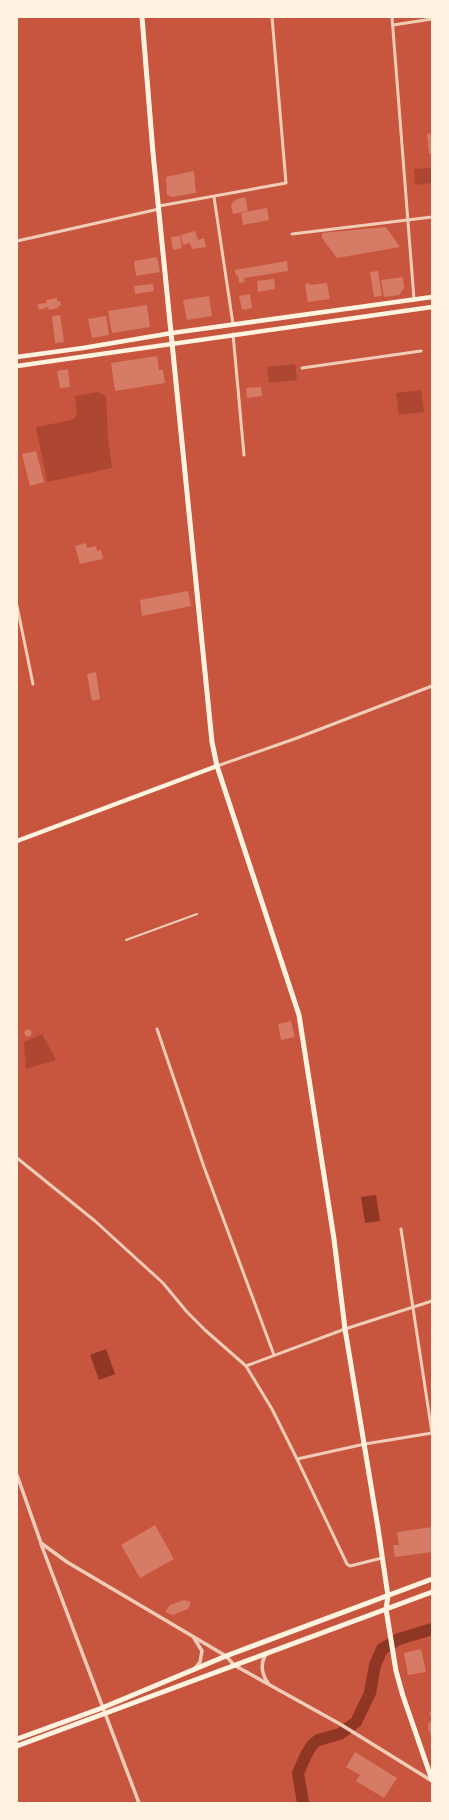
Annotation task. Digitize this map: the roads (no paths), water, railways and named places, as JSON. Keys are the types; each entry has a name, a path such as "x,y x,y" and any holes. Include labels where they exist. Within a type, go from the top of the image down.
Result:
{"highway":[{"path":"142,17 153,153 211,734 216,766 299,1015 334,1239 345,1329 365,1444 388,1596 386,1609 392,1646 403,1696 432,1780"},
{"path":"17,1739 102,1708 226,1656 432,1579"},
{"path":"17,1746 432,1592"}],"main road":[{"path":"17,357 233,324 432,297"},
{"path":"17,366 172,345 233,334 432,307"},
{"path":"17,840 216,766"}],"street":[{"path":"17,241 159,208 286,182 272,17"},
{"path":"392,17 414,299"},
{"path":"393,25 432,19"},
{"path":"214,197 233,324"},
{"path":"292,234 432,217"},
{"path":"233,334 244,455"},
{"path":"302,368 421,351"},
{"path":"17,606 33,684"},
{"path":"216,766 297,738 432,686"},
{"path":"126,940 197,914"},
{"path":"157,1029 204,1168 274,1355"},
{"path":"17,1158 95,1221 164,1284 200,1326 246,1366 272,1409 298,1459 347,1564 350,1566 382,1558"},
{"path":"298,1459 365,1444 432,1433 414,1306 401,1230"},
{"path":"246,1366 345,1329 432,1301"},
{"path":"17,1475 104,1714 139,1803"},
{"path":"41,1543 67,1562 226,1656 234,1665 356,1733 432,1780"},
{"path":"193,1636 202,1652 200,1662 194,1670"},
{"path":"266,1653 262,1663 262,1669 264,1678 268,1684"}],"waterway":[{"path":"303,1803 298,1773 306,1755 312,1745 318,1740 340,1734 356,1722 370,1693 375,1665 382,1649 399,1639 432,1629"}]}
